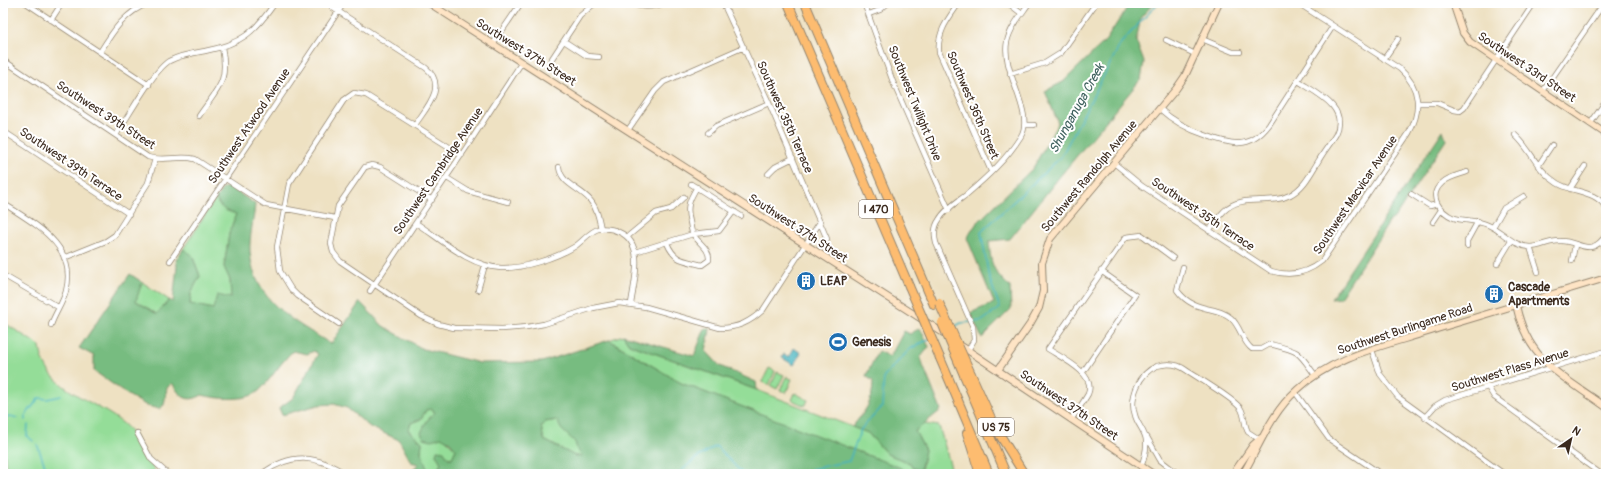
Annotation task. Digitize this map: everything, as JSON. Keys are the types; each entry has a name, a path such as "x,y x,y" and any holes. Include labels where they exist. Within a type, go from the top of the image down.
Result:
{"highway":[{"name":"I 470","path":"788,3 989,474"},
{"name":"I 470","path":"805,3 911,251 937,304 969,376 1006,474"},
{"name":"US 75","path":"969,376 995,427 1024,474"},
{"path":"969,376 1015,453 1030,474"},
{"name":"US 75","path":"964,418 966,432 980,474"}],"main road":[{"name":"Southwest 37th Street","path":"429,3 968,350 1153,474"},
{"name":"Southwest Randolph Avenue","path":"998,370 1030,324 1039,308 1043,291 1042,263 1050,240 1180,83 1219,3"},
{"name":"Southwest 33rd Street","path":"1453,3 1466,38 1476,47 1606,134"},
{"name":"Southwest Burlingame Road","path":"1233,474 1277,413 1295,392 1315,375 1333,364 1372,350 1606,278"},
{"path":"1516,305 1523,331 1529,343 1539,356 1551,367 1606,407"},
{"name":"Southwest Burlingame Road","path":"1243,474 1257,451 1260,438"}],"street":[{"path":"26,3 149,85"},
{"path":"51,20 62,3"},
{"path":"100,52 122,20 134,10 149,3"},
{"path":"116,135 159,70 176,58 222,48 233,44 251,33 262,22 275,3"},
{"name":"Southwest Atwood Avenue","path":"170,261 344,3"},
{"path":"493,44 521,3"},
{"path":"551,60 586,10 595,3"},
{"path":"630,3 651,7 664,3"},
{"name":"Southwest 35th Terrace","path":"723,3 769,103 820,222 824,228 827,239"},
{"name":"Southwest Twilight Drive","path":"864,3 893,82 949,210"},
{"path":"869,14 880,10 888,3"},
{"name":"Southwest 36th Street","path":"959,3 942,29 939,40 939,52 992,171"},
{"path":"1008,3 1022,14"},
{"path":"968,350 974,340 973,327 935,240 937,223 940,217 992,171 1013,148 1022,134 1025,125 1024,114 1010,74 1006,53 1007,41 1029,3"},
{"path":"1010,74 1051,60 1061,53 1096,3"},
{"path":"1298,3 1400,69 1408,78 1415,90 1418,103 1437,103 1460,111 1534,3"},
{"path":"1543,91 1604,3"},
{"path":"333,8 426,68 433,75 436,84 435,93 415,125"},
{"path":"1160,109 1175,122 1188,129 1224,142 1243,143 1255,138 1266,130 1333,26"},
{"path":"1202,39 1233,52 1240,52"},
{"path":"1384,59 1398,39"},
{"path":"1166,40 1195,54"},
{"path":"564,41 587,56 599,57"},
{"path":"628,130 655,91 664,82 744,47"},
{"path":"199,116 223,78 225,69 222,48"},
{"name":"Southwest 39th Street","path":"3,60 142,153 155,159 166,160 184,157 195,159 261,202 283,209 335,218"},
{"name":"Southwest Cambridge Avenue","path":"370,291 447,178 522,62"},
{"path":"1209,231 1220,216 1233,205 1246,201 1277,200 1290,195 1307,180 1335,135 1338,122 1334,108 1327,100 1298,81"},
{"path":"339,324 298,296 284,279 279,266 277,247 283,209 292,178 342,103 350,95 362,93 462,155"},
{"path":"1590,124 1606,101"},
{"path":"708,133 716,126 769,103"},
{"name":"Southwest Macvicar Avenue","path":"1285,274 1307,271 1316,266 1327,256 1409,133 1416,118 1418,103"},
{"path":"1025,125 1034,125"},
{"name":"Southwest 39th Terrace","path":"3,131 129,214"},
{"path":"1515,134 1538,166 1555,182 1570,189 1594,196 1606,206"},
{"path":"1538,166 1552,145"},
{"path":"768,174 776,167 793,158"},
{"path":"64,258 111,238 129,214 148,184 155,159"},
{"name":"Southwest 35th Terrace","path":"1114,163 1142,186 1264,268 1285,274"},
{"path":"432,200 380,167 368,166 360,171 340,201 335,218 331,244 335,257 374,284 427,319 443,326 459,329 502,329 527,327 544,324 604,305 632,304 720,328 729,328 742,325 755,318 763,310 820,222"},
{"path":"1570,189 1585,166"},
{"path":"559,167 563,178 591,201 598,213 601,229"},
{"path":"1467,172 1442,183 1435,194 1437,204 1441,210 1459,219 1478,221 1493,227 1523,247 1530,247 1559,240 1575,245 1589,247 1600,242 1606,236"},
{"path":"447,178 468,191 508,202"},
{"path":"691,184 741,216"},
{"path":"667,243 671,253 676,258 705,264 709,260 709,256 704,246 693,234 687,208 697,187"},
{"path":"1411,194 1430,206 1437,204"},
{"path":"1493,227 1504,208 1524,196"},
{"path":"627,237 638,230 656,213 671,209 684,197"},
{"path":"3,203 52,237 64,258 67,269 67,283 64,298 58,307 51,325"},
{"path":"1433,222 1441,210"},
{"path":"635,252 693,234 719,231 734,211"},
{"path":"1467,246 1467,241 1478,221"},
{"path":"416,223 459,253 484,265 510,268 544,259 568,250 597,230 617,231 627,237 635,252 636,260 632,304"},
{"path":"1071,420 1088,392 1089,384 1083,372 1048,349 1123,240 1130,236 1142,235 1173,258"},
{"path":"1496,264 1511,240"},
{"path":"1600,242 1606,248"},
{"path":"1572,261 1575,245"},
{"path":"1530,247 1538,272"},
{"path":"478,290 484,265"},
{"path":"1183,267 1177,290 1184,299 1200,308 1231,318 1240,330 1245,342 1252,349 1260,349 1270,344 1295,351 1304,357 1315,375"},
{"path":"1083,372 1135,295 1101,271"},
{"path":"3,275 58,307"},
{"path":"1372,350 1380,374 1392,390 1425,417 1504,474"},
{"name":"Southwest Plass Avenue","path":"1425,417 1435,406 1445,400 1606,351"},
{"path":"1177,473 1160,460 1134,411 1134,401 1142,378 1156,367 1171,365 1183,368 1236,404 1243,414 1248,432 1260,438"},
{"path":"1488,387 1494,397 1601,474"},
{"path":"1295,392 1329,439 1381,474"},
{"path":"137,433 151,459 168,474"},
{"path":"1141,466 1146,446 1145,434"},
{"path":"262,474 285,461 308,458 326,462 346,474"}],"green space":[{"path":"1130,3 1154,3 1141,17 1136,41 1144,62 1141,79 1010,239 989,241 994,267 999,276 1010,287 1011,309 982,338 970,313 994,303 967,238 976,224 1033,168 1058,123 1045,91 1063,82 1106,40"},
{"path":"1443,130 1446,140 1396,216 1390,221 1340,298 1331,299"},
{"path":"230,187 255,204 250,240 250,252 253,269 259,284 268,297 290,318 331,344 360,302 383,326 423,349 480,363 542,362 609,340 681,383 901,468 905,474 722,474 721,470 707,472 706,474 442,474 438,469 441,463 436,454 437,450 444,451 448,458 452,458 456,449 450,442 441,437 432,440 424,438 421,433 426,422 435,412 431,409 426,410 421,419 411,423 408,430 422,442 421,452 429,474 413,474 412,472 418,464 411,462 399,440 370,427 347,408 334,404 318,405 282,415 279,408 293,398 318,354 314,351 307,354 293,351 255,394 241,398 216,398 202,395 196,398 188,399 178,392 172,383 167,388 164,405 159,409 147,406 128,395 94,371 94,356 79,348 130,274 142,282 136,301 157,314 169,300 173,302 177,266 176,260 183,249 192,255 200,276 191,293 190,304 213,309 217,295 231,298 230,280 224,267 229,234 236,214 229,212 219,205 216,198 223,188","holes":["557,420 561,429 575,442 577,449 582,456 575,456 544,440 541,426 545,422"]},
{"path":"216,198 218,204 236,214 229,234 224,266 230,280 231,299 213,309 190,304 191,293 200,276 192,255 183,249"},
{"path":"142,282 169,300 157,314 135,300"},
{"path":"3,322 40,346 44,362 52,375 64,386 120,421 131,431 142,453 155,470 150,474 7,474 5,456 3,455"},
{"path":"705,328 710,329 706,351 720,366 756,382 757,390 629,344 623,335 694,356"},
{"path":"920,328 929,347 920,358 941,410 915,431 925,450 920,471 913,468 910,463 887,454 868,433 852,427 870,401 873,381 866,376 878,351 890,357 904,331 910,334"},
{"path":"623,335 629,344 757,390 868,433 887,454 910,463 913,468 921,470 925,450 915,431 924,424 939,426 953,474 905,474 900,468 681,383 609,340"},
{"path":"769,368 775,371 769,385 762,382"},
{"path":"777,372 784,375 777,389 771,386"},
{"path":"786,377 792,379 786,393 780,390"},
{"path":"795,393 808,400 805,406 792,400"},
{"path":"431,409 435,412 426,422 456,449 452,458 436,454 441,463 438,469 442,474 429,474 421,452 422,442 408,430 411,423 421,419 426,410"},
{"path":"557,420 559,425 571,436 582,456 575,456 544,440 541,427 545,422"}],"water":[{"path":"794,348 801,353 794,365 782,358 784,354 789,357"}],"waterway":[{"name":"Shunganuga Creek","path":"952,328 961,323 982,321 1000,308 989,277 981,232 1061,157 1121,43 1158,3"},
{"name":"Shunganuga Creek","path":"808,474 812,469 849,461 861,429 882,407 884,376 910,349 929,339"},
{"path":"25,420 25,416 39,398 47,399 61,396"},
{"path":"3,418 10,416 17,418"},
{"path":"28,425 27,436 33,441"},
{"path":"37,444 48,474"},
{"name":"Shunganuga Creek","path":"678,474 695,459 716,446 743,474"}],"place":[{"name":"LEAP","path":"806,281"},
{"name":"Cascade Apartments","path":"1494,294"},
{"name":"Genesis","path":"838,342"}]}
